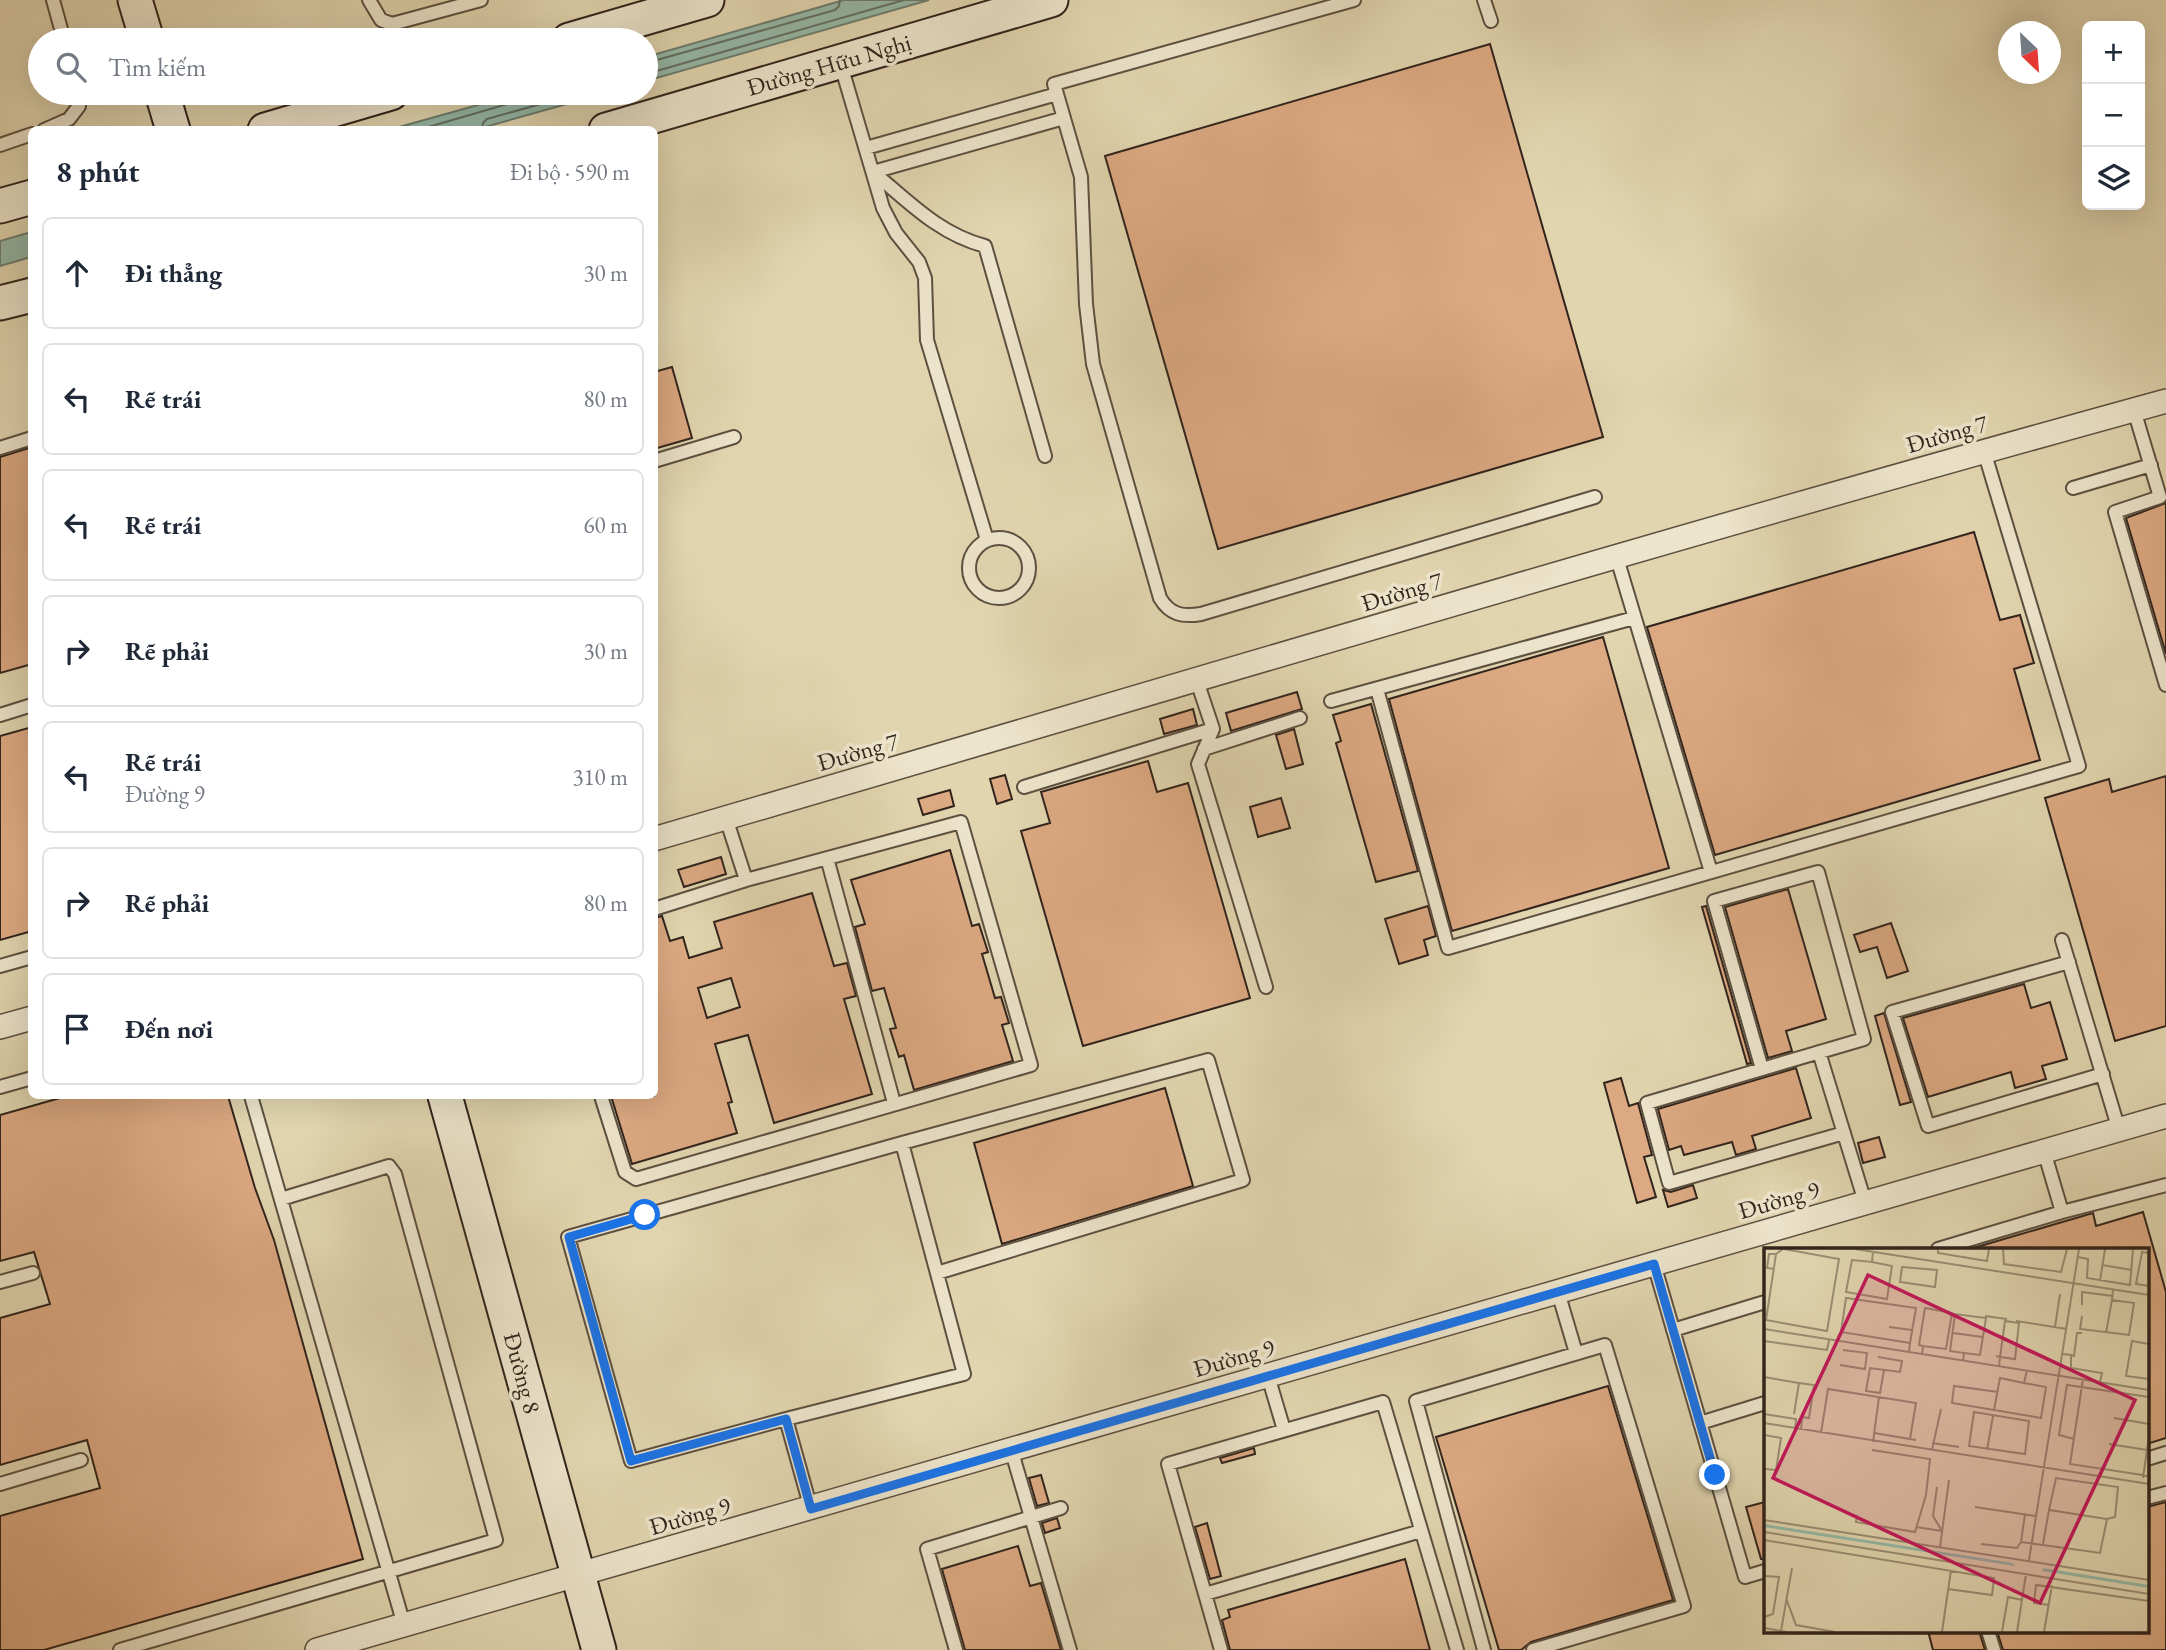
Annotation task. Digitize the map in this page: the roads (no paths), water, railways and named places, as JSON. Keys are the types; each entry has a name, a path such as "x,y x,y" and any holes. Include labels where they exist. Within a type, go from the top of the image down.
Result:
{"main road":[{"path":"135,0 143,28"},
{"path":"610,28 707,0"},
{"name":"Đường Hữu Nghị","path":"620,126 1051,0"},
{"path":"166,105 172,126"},
{"path":"279,126 350,105"},
{"path":"0,206 28,198"},
{"path":"0,303 28,296"},
{"name":"Đường 8","path":"446,1099 599,1650"}],"street":[{"name":"Đường 7","path":"658,838 1197,681 1616,555 2166,401"},
{"path":"0,1027 28,1019"},
{"name":"Đường 9","path":"317,1650 2166,1116"}],"lane":[{"path":"53,0 61,28"},
{"path":"369,0 381,20 392,24 481,0"},
{"path":"1354,0 1054,84 1081,177 1086,304 1093,364 1156,590 1163,604 1173,612 1186,616 1201,614 1595,497"},
{"path":"1484,0 1491,21"},
{"path":"840,62 883,208 896,233 919,262 925,278 925,320 929,350 987,540"},
{"path":"866,148 1057,94"},
{"path":"53,126 69,119 79,105"},
{"path":"873,172 1065,118"},
{"path":"0,145 28,135"},
{"path":"873,172 945,230 963,240 985,246 1045,456"},
{"path":"2134,410 2160,498 2115,512 2166,685"},
{"path":"658,460 734,437"},
{"path":"0,448 28,439"},
{"path":"1377,689 1448,948 2079,766 1984,451"},
{"path":"2073,488 2151,465"},
{"path":"1007,539 1016,543 1028,558 1028,578 1023,586 1007,597 987,595 973,582 970,563 973,554 987,540 1007,539"},
{"path":"1616,555 1711,872"},
{"path":"1331,701 1634,618"},
{"path":"1197,681 1213,729 1198,764 1266,987"},
{"path":"0,715 28,706"},
{"path":"1204,748 1300,718"},
{"path":"1024,788 1213,729"},
{"path":"726,818 746,880"},
{"path":"602,1099 625,1172 636,1179 1031,1065 961,822 746,880 658,908"},
{"path":"827,858 894,1103"},
{"path":"1762,1069 1714,901 1818,872 1864,1039 1647,1103 1669,1184 1844,1133"},
{"path":"2063,940 2119,1130"},
{"path":"0,967 28,958"},
{"path":"2069,962 1892,1012 1928,1126 2103,1074"},
{"path":"1819,1052 1865,1202"},
{"path":"902,1143 964,1374 631,1461 569,1237 902,1143 1208,1060 1243,1180 937,1273"},
{"path":"0,1087 28,1079"},
{"path":"252,1099 404,1625"},
{"path":"2045,1151 2062,1212"},
{"path":"120,1650 496,1540 395,1174 389,1166 281,1199"},
{"path":"1941,1248 2166,1185"},
{"path":"1654,1264 1745,1577 1764,1571"},
{"path":"0,1282 33,1273"},
{"path":"1558,1292 1576,1353"},
{"path":"1673,1330 1764,1302"},
{"path":"1484,1650 1416,1401 1605,1345 1684,1606 1533,1650"},
{"path":"1268,1376 1284,1430"},
{"path":"1221,1650 1168,1464 1383,1402 1457,1650"},
{"path":"1700,1423 1764,1403"},
{"path":"786,1419 811,1509"},
{"path":"1011,1449 1070,1650"},
{"path":"2148,1459 2166,1453"},
{"path":"0,1484 81,1460"},
{"path":"2148,1498 2166,1493"},
{"path":"956,1650 927,1549 1061,1507"},
{"path":"1205,1594 1422,1531"},
{"path":"1988,1632 1994,1650"}],"water":[{"path":"844,0 929,0 658,78 658,54"},
{"path":"478,105 563,105 489,126 403,126"},
{"path":"28,233 28,258 0,266 0,241"}]}
